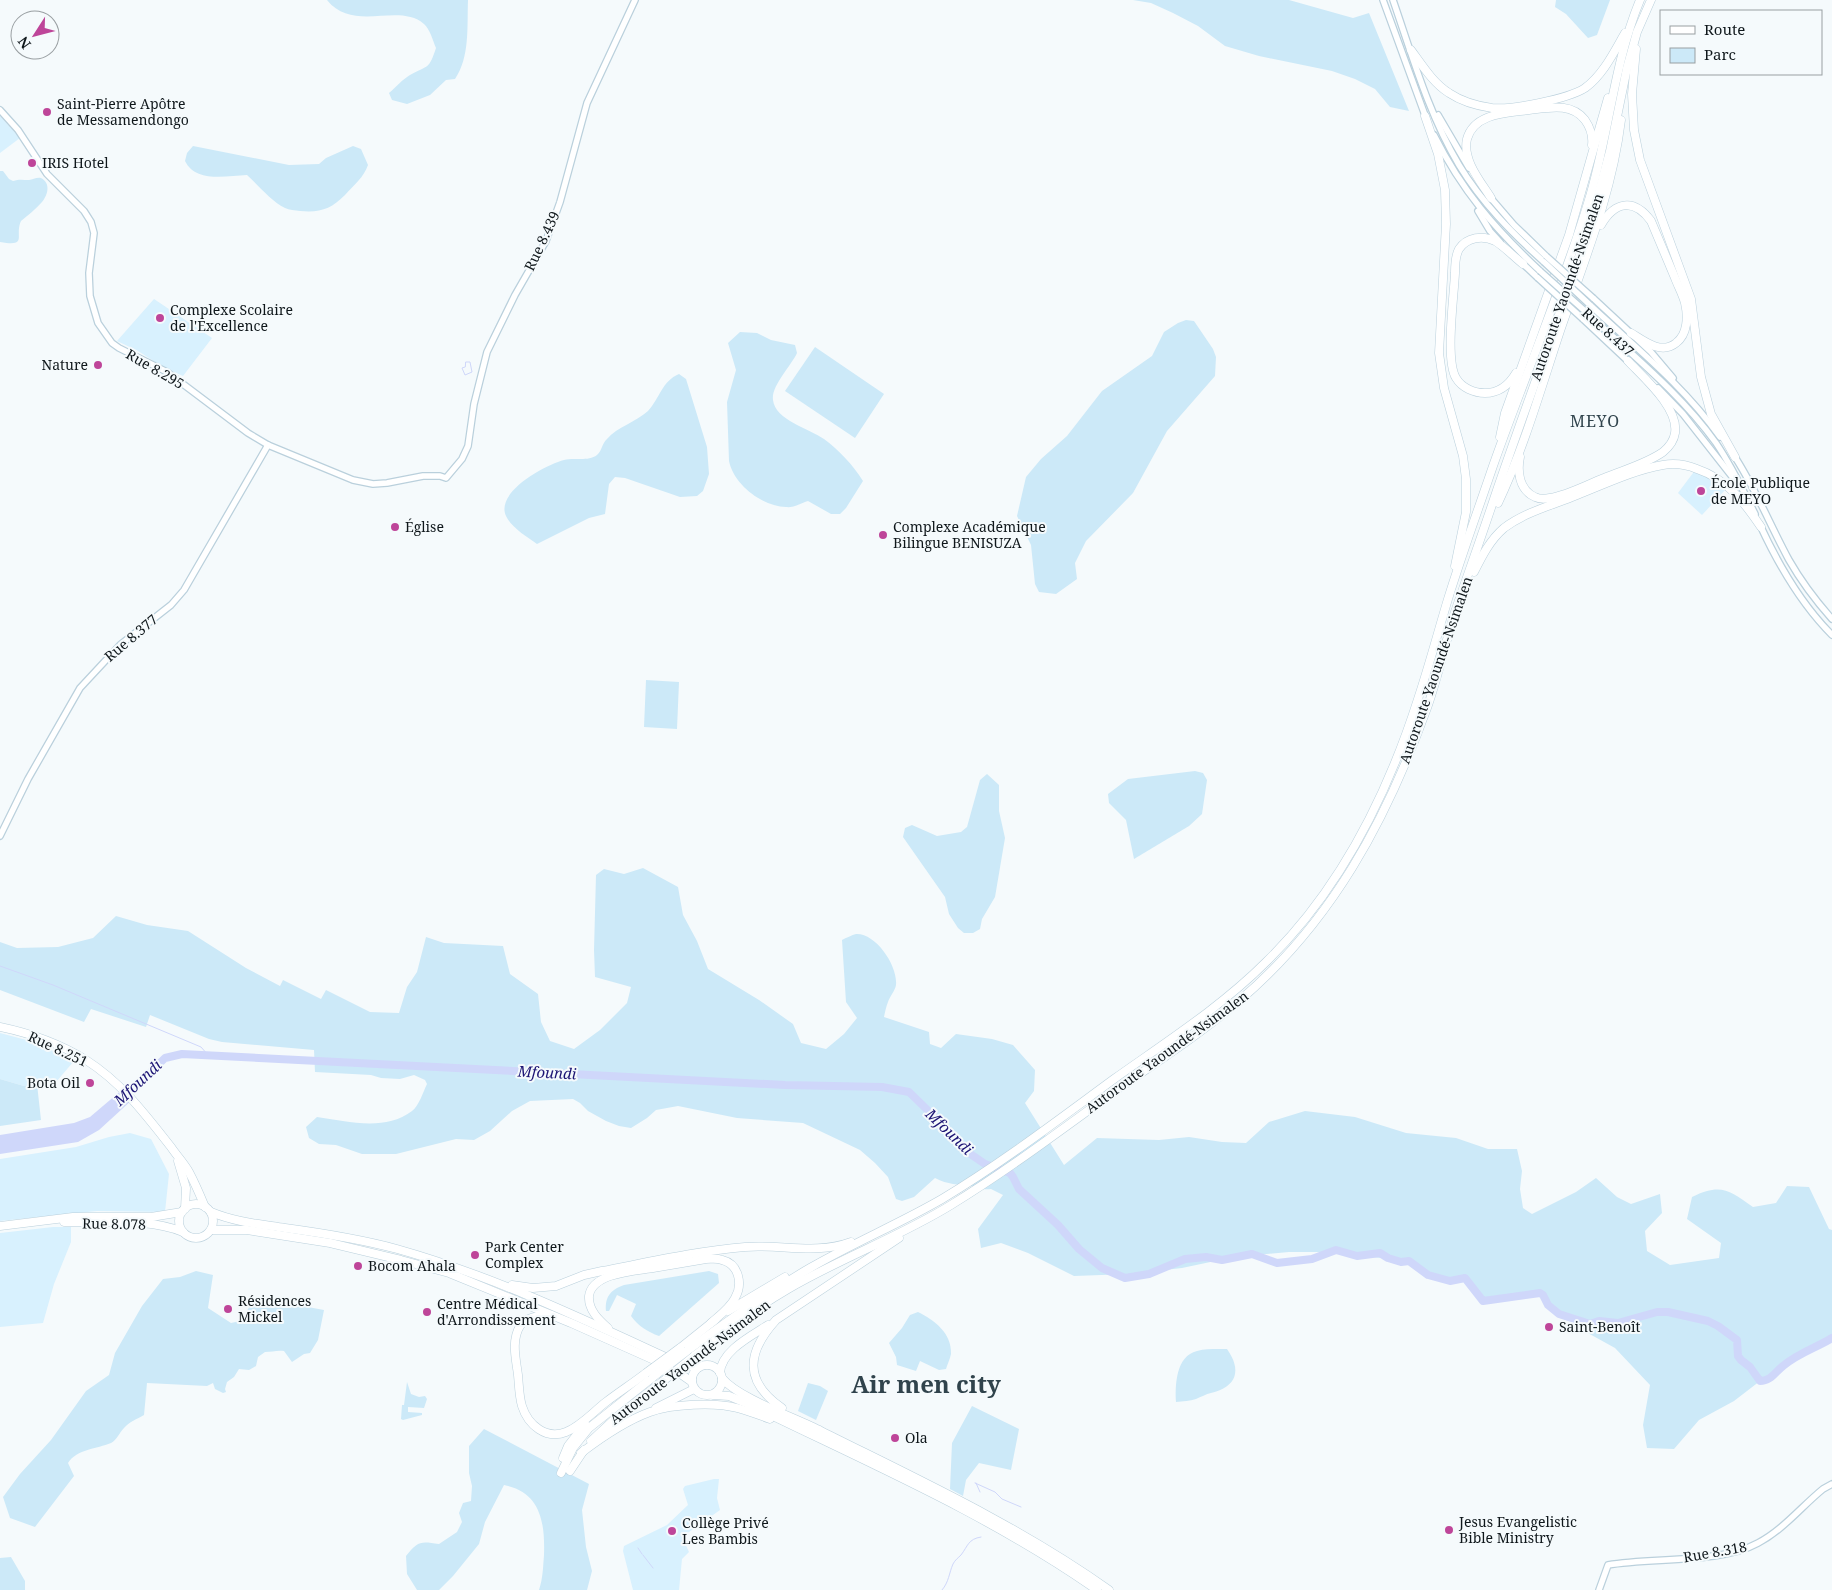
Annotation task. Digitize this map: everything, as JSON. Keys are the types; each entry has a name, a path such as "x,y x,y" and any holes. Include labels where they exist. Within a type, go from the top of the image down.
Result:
{"highway":[{"name":"Autoroute Yaoundé-Nsimalen","path":"570,1471 604,1427 740,1320 787,1289 949,1206 1018,1160 1231,1007 1263,980 1309,930 1346,880 1388,804 1427,706 1456,610 1593,214 1610,151 1630,23 1640,0"},
{"name":"Autoroute Yaoundé-Nsimalen","path":"618,1395 592,1417 568,1446 561,1472 573,1448 589,1428 650,1375 684,1349 754,1302 810,1268 928,1206 1014,1152 1190,1025 1242,985 1292,935 1314,908 1333,882 1369,820 1385,785 1417,703 1450,594 1495,462 1589,201 1623,67 1651,0"},
{"path":"1411,50 1437,83 1448,93 1468,102 1493,108 1536,104 1568,96 1585,88 1603,71 1630,23"},
{"path":"1637,32 1632,94 1634,130 1640,160 1691,299 1701,377 1711,414 1735,457"},
{"path":"1495,462 1505,413 1569,235 1600,123 1623,67"},
{"path":"1591,245 1617,151 1623,67"},
{"path":"1491,198 1473,170 1466,150 1467,139 1472,128 1489,117 1553,107 1571,109 1578,113 1589,126 1592,142 1590,162"},
{"path":"1425,116 1438,154 1445,190 1446,224 1439,354 1444,388 1463,456 1466,479 1466,512 1450,594"},
{"path":"1484,532 1506,485 1525,435 1598,228 1613,210 1620,206 1629,205 1638,208 1651,221 1685,304 1687,321 1683,335 1676,343 1669,347 1649,345 1631,333"},
{"path":"1523,264 1495,242 1483,237 1472,239 1459,250 1455,266 1451,343 1451,362 1455,377 1463,386 1473,392 1492,393 1506,386 1512,380 1536,326"},
{"path":"1525,435 1518,467 1519,477 1526,491 1534,497 1542,499 1562,495 1653,458 1662,452 1672,441 1675,432 1672,414 1654,389 1628,361"},
{"path":"1456,610 1482,555 1504,529 1528,514 1650,468 1665,464 1678,465 1697,468 1717,478 1745,503 1761,527"},
{"name":"Rue 8.251","path":"0,1027 33,1036 72,1052 86,1060 123,1090 149,1117 189,1171 208,1210"},
{"name":"Rue 8.251","path":"171,1148 183,1174 186,1188 184,1210"},
{"path":"1097,1590 1048,1557 964,1508 812,1431 729,1386 713,1366 685,1366 500,1283 396,1249 324,1234 228,1219 195,1204 184,1210 180,1222 183,1232 191,1238 202,1237 211,1230 247,1230 330,1243 401,1260 456,1276 554,1315 672,1368 702,1395 729,1396 746,1403 812,1431 1000,1521 1072,1564 1109,1590"},
{"path":"713,1395 720,1388 720,1366 732,1350 870,1256 949,1206"},
{"name":"Rue 8.078","path":"0,1226 72,1218 151,1217 184,1210"},
{"path":"208,1210 213,1221 211,1230"},
{"name":"Rue 8.078","path":"44,1222 130,1223 172,1227 183,1232"},
{"path":"500,1283 534,1288 556,1286 602,1270 730,1248 774,1246 821,1249 845,1244 897,1223"},
{"path":"616,1334 602,1324 592,1311 589,1303 592,1288 597,1283 620,1274 706,1259 727,1261 738,1273 740,1281 739,1290 730,1304 684,1349"},
{"path":"711,1323 765,1288 794,1272 810,1268"},
{"path":"554,1315 537,1316 528,1319 520,1326 515,1337 522,1406 530,1421 539,1430 551,1434 564,1432 574,1427 607,1401 650,1375"},
{"path":"776,1320 760,1339 755,1350 754,1375 772,1402 812,1431"},
{"path":"693,1385 693,1372 699,1367"},
{"path":"582,1454 610,1432 693,1385"},
{"path":"650,1411 690,1405 718,1405 736,1408 812,1431"}],"main road":[{"name":"Rue 8.439","path":"446,478 462,459 468,446 474,404 487,352 515,295 546,241 560,202 584,110 635,0"},
{"name":"Rue 8.437","path":"1382,0 1425,116 1467,192 1501,233 1540,271 1658,377 1698,421 1724,456 1790,582 1832,635"},
{"name":"Rue 8.437","path":"1393,0 1444,137 1475,189 1507,228 1688,397 1704,415 1735,457 1793,567 1814,598 1832,619"},
{"path":"1429,100 1470,170 1514,225 1651,352 1688,397"},
{"name":"Rue 8.295","path":"0,110 18,130 44,169 84,211 91,222 94,233 88,273 90,296 98,323 108,338 120,348 167,372 248,433 268,445 360,482 387,483 423,476 446,478"},
{"path":"1467,192 1490,231 1683,414 1746,495"},
{"name":"Rue 8.377","path":"0,836 28,779 80,688 120,645 171,605 184,590 268,445"},
{"name":"Rue 8.318","path":"1599,1590 1608,1565 1712,1555 1746,1548 1764,1540 1812,1498 1832,1484"}],"shaded area":[{"path":"0,116 20,138 0,153"},
{"name":"Complexe Scolaire de l'Excellence","path":"154,299 212,338 183,376 117,341"},
{"name":"École Publique de MEYO","path":"1696,469 1725,490 1702,515 1678,493"},
{"path":"0,1033 34,1042 74,1061 56,1082 24,1086 0,1079"},
{"path":"123,1089 133,1099 99,1130 78,1142 0,1154 0,1135 74,1123 90,1117"},
{"path":"130,1133 151,1139 169,1174 165,1212 97,1211 0,1221 0,1159 76,1147"},
{"path":"53,1227 71,1227 71,1242 54,1284 43,1323 0,1327 0,1233"},
{"name":"Collège Privé Les Bambis","path":"719,1479 717,1498 720,1510 682,1537 689,1552 682,1559 679,1590 633,1590 623,1551 624,1546 667,1525 688,1505 683,1489 685,1486"}],"green space":[{"path":"327,0 468,0 465,51 460,70 455,79 446,80 430,95 407,104 392,100 389,93 407,77 428,66 432,60 436,48 428,29 414,18 389,15 350,15 338,10"},
{"path":"1133,0 1289,0 1353,18 1369,13 1409,111 1390,107 1375,89 1355,79 1332,71 1259,56 1225,46 1198,26 1173,13 1151,3"},
{"path":"1556,0 1610,0 1597,35 1588,38 1566,14 1555,7"},
{"path":"193,146 289,165 319,164 326,158 353,146 361,149 368,165 358,181 335,204 319,211 300,211 287,209 280,205 247,175 212,177 196,173 185,161 187,153"},
{"path":"0,171 3,171 13,181 41,178 47,186 47,193 42,202 21,221 19,239 15,243 0,242"},
{"path":"1186,320 1194,321 1213,349 1216,357 1215,376 1167,431 1133,493 1086,541 1075,563 1077,579 1056,594 1039,592 1035,584 1031,545 1017,516 1026,477 1041,459 1067,436 1102,391 1152,356 1164,332"},
{"path":"740,332 757,333 771,340 795,345 797,353 778,382 773,394 773,400 775,407 786,418 818,435 835,448 863,481 840,514 831,514 808,501 789,507 768,503 750,493 732,470 729,461 727,402 736,370 728,343"},
{"path":"815,347 884,394 855,438 785,391"},
{"path":"679,374 686,379 707,447 709,474 703,491 697,496 680,497 625,478 615,477 609,484 605,514 589,518 537,544 512,524 506,516 505,507 508,498 515,489 545,467 568,459 585,459 597,455 611,435 648,411 665,385"},
{"path":"646,680 679,682 677,729 644,727"},
{"path":"1195,771 1203,773 1207,780 1202,814 1189,826 1134,859 1126,820 1109,803 1108,794 1128,779"},
{"path":"987,774 999,785 999,811 1005,838 995,897 982,919 980,929 973,933 964,933 958,928 949,914 945,897 903,837 905,828 912,825 937,836 961,832 967,827 980,780"},
{"path":"643,868 678,887 683,915 697,941 708,969 759,1000 793,1024 801,1043 826,1049 844,1034 857,1018 846,1002 842,940 856,934 864,935 871,939 884,952 896,977 896,985 888,1002 884,1017 929,1032 930,1044 941,1048 956,1034 992,1039 1013,1045 1035,1070 1034,1091 1025,1103 1064,1165 1097,1138 1159,1140 1189,1137 1222,1142 1246,1143 1269,1122 1305,1111 1355,1117 1406,1133 1456,1138 1488,1149 1517,1149 1522,1171 1520,1189 1523,1208 1532,1214 1576,1192 1596,1178 1617,1197 1631,1204 1660,1194 1662,1213 1645,1231 1647,1251 1670,1265 1719,1258 1721,1243 1687,1219 1692,1197 1710,1190 1724,1190 1753,1207 1776,1203 1787,1186 1809,1187 1829,1229 1832,1230 1832,1341 1829,1339 1788,1362 1770,1378 1760,1381 1734,1401 1699,1420 1674,1449 1647,1448 1643,1425 1650,1385 1615,1348 1586,1332 1579,1321 1559,1314 1548,1305 1540,1293 1483,1301 1465,1278 1450,1281 1428,1275 1409,1261 1326,1252 1289,1252 1234,1257 1182,1268 1129,1274 1074,1276 1028,1253 1001,1243 981,1248 978,1229 1003,1195 991,1189 949,1183 935,1178 914,1197 902,1201 896,1199 888,1177 860,1150 803,1123 737,1118 678,1106 656,1110 631,1128 606,1121 588,1111 573,1099 530,1101 512,1111 490,1131 474,1140 456,1139 396,1154 362,1154 336,1145 319,1144 309,1138 306,1127 317,1117 378,1123 401,1117 417,1106 427,1084 425,1080 414,1075 400,1079 381,1078 371,1075 315,1072 314,1050 222,1042 209,1039 150,1015 146,1027 91,1009 84,1022 0,990 0,942 17,948 58,947 93,938 116,916 147,925 188,931 246,968 280,986 283,980 321,999 326,990 370,1012 399,1013 407,987 417,972 426,937 444,943 503,946 510,974 538,994 541,1022 550,1041 574,1049 600,1030 627,1003 631,987 595,977 596,875 604,869 624,874"},
{"path":"0,1079 24,1086 37,1084 41,1120 0,1126"},
{"path":"196,1271 213,1275 208,1308 231,1323 240,1321 252,1301 270,1300 324,1310 318,1340 310,1353 304,1354 292,1362 284,1351 265,1352 258,1357 256,1366 249,1370 239,1369 234,1377 227,1382 226,1392 223,1393 215,1389 213,1383 207,1386 147,1383 144,1415 126,1426 111,1443 82,1452 72,1458 68,1463 74,1476 35,1527 10,1518 3,1497 20,1474 51,1440 86,1391 109,1375 115,1353 142,1306 163,1279 180,1277"},
{"path":"709,1271 718,1274 719,1283 659,1336 637,1323 631,1316 636,1304 617,1295 609,1311 606,1311 606,1302 609,1295 615,1289 624,1285"},
{"path":"918,1312 936,1323 949,1340 951,1354 946,1369 939,1370 920,1361 916,1371 897,1365 896,1357 889,1343 910,1315"},
{"path":"1205,1349 1227,1349 1232,1357 1235,1371 1234,1377 1227,1387 1196,1399 1176,1402 1178,1372 1185,1359 1190,1354"},
{"path":"407,1382 411,1394 419,1397 425,1396 427,1399 424,1408 408,1407 408,1412 422,1413 422,1415 403,1420 401,1419 402,1405 404,1405"},
{"path":"808,1383 820,1386 828,1391 816,1420 798,1411"},
{"path":"972,1406 1019,1429 1011,1470 979,1463 966,1480 963,1496 950,1489 952,1443"},
{"path":"484,1429 589,1484 582,1510 586,1547 592,1571 587,1590 539,1590 544,1555 542,1521 533,1502 526,1494 504,1485 485,1522 479,1544 453,1576 439,1590 417,1590 407,1574 406,1556 420,1543 439,1544 457,1532 462,1522 459,1513 463,1503 471,1501 472,1486 469,1473 469,1446"},
{"path":"11,1557 25,1581 25,1590 0,1590 0,1558"}],"waterway":[{"path":"466,362 470,362 472,372 465,375 462,368 465,367 466,362"},
{"path":"0,966 53,985 201,1047 208,1055"},
{"name":"Mfoundi","path":"123,1099 165,1058 182,1054 785,1085 882,1087 909,1092 950,1132 966,1151 985,1164 1010,1173 1019,1189 1058,1225 1079,1249 1102,1268 1125,1278 1149,1274 1185,1259 1206,1257 1222,1260 1252,1254 1277,1263 1312,1259 1336,1250 1357,1256 1380,1253 1401,1262 1409,1261 1428,1275 1450,1281 1465,1278 1483,1301 1540,1293 1548,1305 1559,1314 1590,1324 1599,1321 1618,1323 1657,1312 1668,1312 1708,1321 1737,1340 1738,1356 1750,1367 1760,1381 1770,1378 1795,1358 1832,1338"},
{"path":"975,1483 995,1492 1002,1499 1021,1507"},
{"path":"976,1483 980,1492"},
{"path":"942,1590 955,1561 971,1541 981,1537"},
{"path":"638,1548 642,1554"},
{"path":"643,1555 653,1568"}],"place":[{"name":"Saint-Pierre Apôtre de Messamendongo","path":"47,112"},
{"name":"IRIS Hotel","path":"32,163"},
{"name":"Complexe Scolaire de l'Excellence","path":"160,318"},
{"name":"Nature","path":"98,365"},
{"name":"École Publique de MEYO","path":"1701,491"},
{"name":"Église","path":"395,527"},
{"name":"Complexe Académique Bilingue BENISUZA","path":"883,535"},
{"name":"Bota Oil","path":"90,1083"},
{"name":"Park Center Complex","path":"475,1255"},
{"name":"Bocom Ahala","path":"358,1266"},
{"name":"Résidences Mickel","path":"228,1309"},
{"name":"Centre Médical d'Arrondissement","path":"427,1312"},
{"name":"Saint-Benoît","path":"1549,1327"},
{"name":"Ola","path":"895,1438"},
{"name":"Jesus Evangelistic Bible Ministry","path":"1449,1530"},
{"name":"Collège Privé Les Bambis","path":"672,1531"}],"district":[{"name":"MEYO","path":"1595,421"},
{"name":"Air men city","path":"926,1385"}]}
